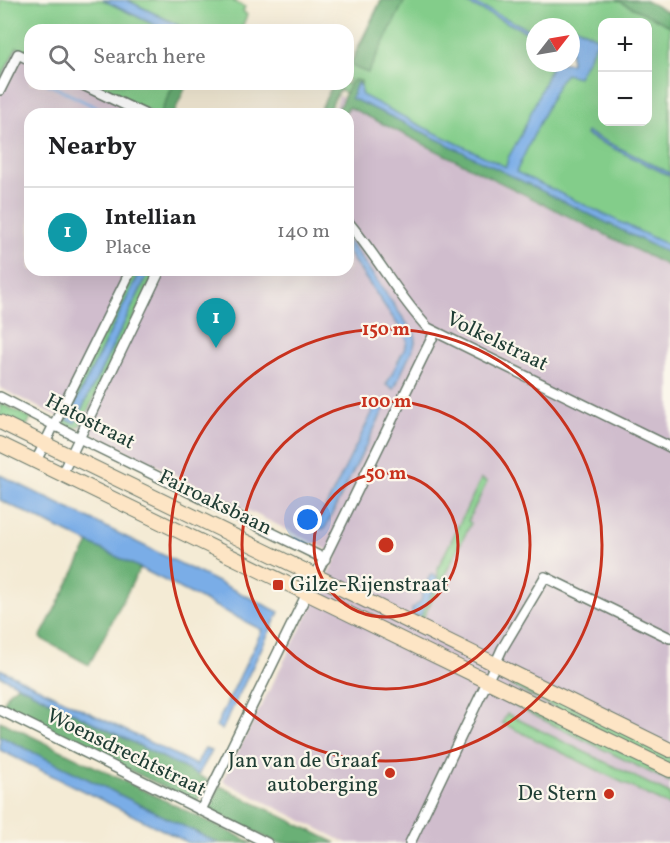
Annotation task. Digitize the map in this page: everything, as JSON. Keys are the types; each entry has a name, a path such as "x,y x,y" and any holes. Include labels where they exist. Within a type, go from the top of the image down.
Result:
{"main road":[{"name":"Fairoaksbaan","path":"0,422 670,750"},
{"name":"Fairoaksbaan","path":"0,444 670,770"}],"street":[{"path":"0,90 18,54 24,57"},
{"path":"94,90 131,108"},
{"name":"Volkelstraat","path":"354,229 415,314 435,333 670,447"},
{"path":"36,461 128,276"},
{"path":"62,474 157,276"},
{"path":"201,810 435,333"},
{"name":"Hatostraat","path":"0,397 325,559"},
{"path":"410,843 502,649 545,577 670,638"},
{"name":"Woensdrechtstraat","path":"0,710 267,843"}],"shaded area":[{"path":"9,43 24,50 24,90 105,90 143,108 24,108 24,276 354,276 354,108 335,108 339,96 670,258 670,843 347,843 223,781 338,555 0,388 0,62"}],"green space":[{"path":"0,0 103,0 153,24 24,24 24,50 17,47 0,80"},
{"path":"127,0 235,0 234,2 245,7 243,11 247,15 243,24 176,24"},
{"path":"381,0 642,0 670,13 670,251 340,90 354,90 354,56"},
{"path":"382,0 405,0 368,73 354,67 354,58"},
{"path":"617,0 644,0 670,13 670,26"},
{"path":"354,80 361,81 361,86 358,83 351,98 670,254 670,267 354,108 339,108 347,90 354,90"},
{"path":"106,90 171,90 163,108 143,108"},
{"path":"171,90 184,90 176,108 163,108"},
{"path":"330,90 339,90 330,108 321,108"},
{"path":"131,276 138,276 67,419 75,423 147,276 154,276 81,424 76,428 69,428 62,422 62,417"},
{"path":"0,403 31,418 25,429 0,417"},
{"path":"481,479 487,482 468,521 471,523 421,622 415,619 420,617 438,580 438,568"},
{"path":"89,543 140,568 89,665 40,638"},
{"path":"514,679 670,753 670,767 510,685"},
{"path":"18,685 208,780 197,803 1,708 9,692"},
{"path":"499,691 670,775 670,782 492,695"},
{"path":"507,714 670,794 670,806 502,723"},
{"path":"0,721 253,843 218,843 0,736"},
{"path":"220,786 336,843 277,843 209,810"}],"water":[{"path":"103,0 127,0 176,24 153,24"},
{"path":"469,1 526,28 526,32 468,4"},
{"path":"580,29 596,37 598,40 578,77 566,74 560,80 516,172 670,246 670,254 351,98 357,83 361,86 362,95 506,167 508,158 521,135 549,72 580,72"},
{"path":"587,132 670,173 670,176 586,135"},
{"path":"354,248 415,335 414,346 394,389 386,385 406,346 405,335 354,262"},
{"path":"138,276 147,276 75,423 67,420"},
{"path":"378,401 386,405 325,528 319,528 317,525"},
{"path":"0,475 279,612 222,730 216,726 262,630 0,500"},
{"path":"431,574 438,579 420,617 416,617 412,614 412,609 421,601 423,589"},
{"path":"0,669 196,765 205,748 212,751 198,775 0,676"},
{"path":"0,736 218,843 189,843 0,750"}],"waterway":[{"path":"60,90 98,108"}],"place":[{"name":"Intellian","path":"216,348"},
{"name":"Gilze-Rijenstraat","path":"278,585"},
{"name":"Jan van de Graaf autoberging","path":"390,773"},
{"name":"De Stern","path":"609,794"}]}
